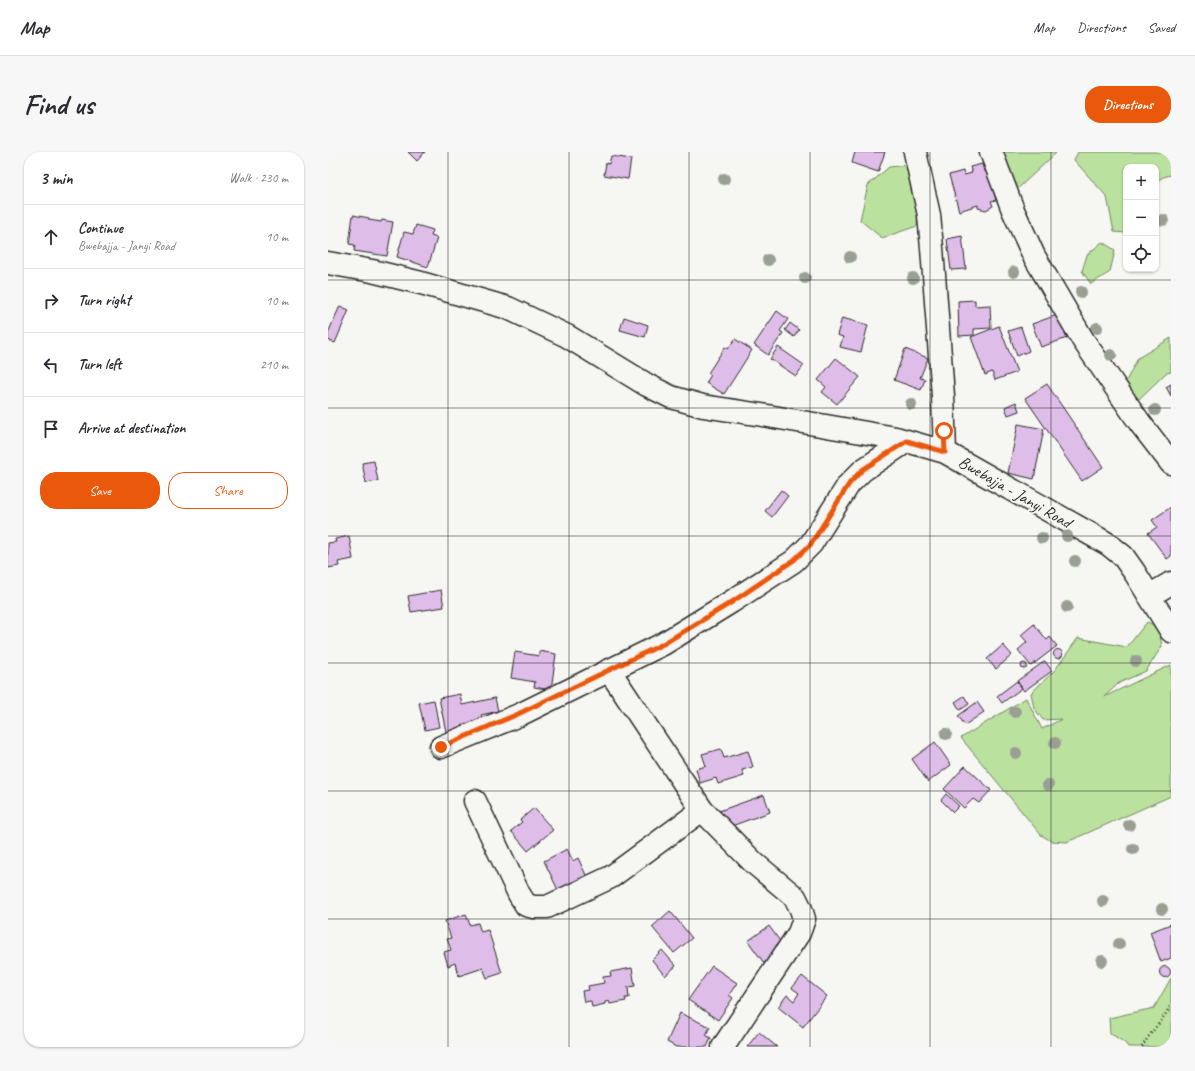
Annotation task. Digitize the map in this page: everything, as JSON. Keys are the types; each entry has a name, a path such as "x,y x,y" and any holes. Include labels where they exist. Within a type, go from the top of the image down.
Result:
{"street":[{"name":"Bwebajja - Janyi Road","path":"916,152 929,215 944,396 945,452 1108,544 1123,556 1136,573 1171,631"},
{"path":"991,152 1013,210 1034,256 1083,340 1140,423 1171,463"},
{"path":"328,263 414,281 508,308 567,336 647,385 671,397 703,406 896,438 945,452"},
{"path":"441,747 518,714 663,644 732,602 794,560 811,544 849,484 862,470 907,441"},
{"path":"1149,596 1171,583"},
{"path":"609,670 702,810 754,863 795,897 801,909 804,919 798,934 723,1047"},
{"path":"475,801 519,894 526,904 534,907 547,907 611,877 702,810"}],"path":[{"path":"1142,1047 1168,1011 1171,1004"}],"green space":[{"path":"996,152 1055,152 1056,153 1012,194"},
{"path":"1078,152 1171,152 1171,175 1159,180 1159,164 1123,164 1123,233 1114,232 1107,197 1074,160"},
{"path":"909,165 918,196 917,226 882,238 860,220 868,185 889,167"},
{"path":"1102,242 1115,250 1110,272 1091,284 1082,271 1087,255"},
{"path":"1171,338 1171,372 1166,373 1138,400 1128,393 1125,383 1138,358"},
{"path":"1147,622 1158,627 1162,646 1146,671 1119,683 1104,697 1171,665 1171,796 1067,842 1051,841 1041,835 961,738 1026,698 1042,729 1062,719 1043,720 1034,708 1031,693 1055,670 1078,638 1127,647"},
{"path":"1171,978 1171,1047 1128,1047 1125,1043 1110,1033 1109,1018 1154,1008"}],"building":[{"path":"408,152 425,152 417,161"},
{"path":"855,152 885,152 878,172 852,163"},
{"path":"611,156 631,159 628,179 604,175 606,163 609,164"},
{"path":"982,164 984,171 993,169 991,182 996,200 991,201 993,206 986,210 978,208 978,205 959,211 949,175 963,171 964,175 972,173 970,167"},
{"path":"353,215 369,218 369,220 393,222 387,256 354,251 355,245 349,244"},
{"path":"416,225 433,230 431,236 437,238 428,267 397,257 404,232 413,234"},
{"path":"962,236 966,269 951,270 947,239"},
{"path":"975,300 975,306 990,305 991,328 974,329 974,335 959,336 958,301"},
{"path":"340,306 349,310 335,343 328,340 328,333"},
{"path":"777,311 788,319 780,331 783,333 768,355 754,345"},
{"path":"1057,315 1067,338 1041,347 1032,324"},
{"path":"624,317 648,325 645,337 620,330"},
{"path":"842,318 868,325 861,352 840,347 843,337 837,335"},
{"path":"790,323 799,330 794,337 785,330"},
{"path":"999,326 1017,372 995,380 992,372 985,375 971,337"},
{"path":"1021,327 1029,351 1017,356 1008,331"},
{"path":"735,339 752,350 724,394 706,383 711,375 708,373 725,347 728,349"},
{"path":"778,347 804,365 796,376 770,359"},
{"path":"905,349 928,358 920,378 925,379 921,390 894,380"},
{"path":"836,358 860,377 837,404 822,392 826,387 818,380"},
{"path":"1047,384 1103,467 1082,481 1025,398"},
{"path":"1171,384 1171,396 1166,387"},
{"path":"1016,402 1019,411 1008,415 1005,407"},
{"path":"1018,424 1044,429 1034,479 1008,473"},
{"path":"374,461 378,481 366,483 362,463"},
{"path":"781,490 788,496 772,517 765,511"},
{"path":"1171,507 1171,556 1167,559 1148,533 1157,527 1152,520"},
{"path":"349,536 353,559 338,562 339,566 328,568 328,543 336,542 335,539"},
{"path":"441,590 444,607 411,612 408,596"},
{"path":"1034,624 1047,640 1050,637 1057,646 1031,666 1018,650 1027,642 1021,635"},
{"path":"1003,645 1012,655 996,669 987,659"},
{"path":"1058,649 1063,654 1058,659 1053,654"},
{"path":"539,651 556,654 551,690 534,687 535,682 511,678 515,652 539,656"},
{"path":"1045,661 1052,671 1024,691 1017,681"},
{"path":"1024,663 1027,666 1024,669 1021,666"},
{"path":"1017,681 1022,688 1002,703 997,696"},
{"path":"460,694 462,705 495,698 498,711 481,715 483,724 446,732 439,698"},
{"path":"964,696 969,704 960,710 955,702"},
{"path":"434,700 439,727 425,730 419,703"},
{"path":"977,702 984,712 965,725 958,716"},
{"path":"935,742 951,765 928,782 912,759"},
{"path":"721,749 724,758 748,751 753,767 742,770 744,776 718,784 716,778 700,783 696,769 706,766 702,754"},
{"path":"965,766 991,790 979,803 973,799 964,808 944,789"},
{"path":"946,794 959,806 953,812 941,800"},
{"path":"764,795 770,812 726,828 719,811"},
{"path":"534,808 553,830 528,851 511,831 522,822 520,820"},
{"path":"567,849 573,861 578,858 587,877 559,892 544,861"},
{"path":"670,911 692,938 674,953 652,927"},
{"path":"466,914 470,925 478,923 481,932 488,930 502,973 487,978 483,968 459,976 455,963 448,966 444,952 451,950 447,939 451,938 445,921"},
{"path":"1171,924 1171,958 1161,962 1150,932"},
{"path":"769,926 790,955 769,970 748,941"},
{"path":"662,950 676,966 665,976 652,960"},
{"path":"712,966 737,983 729,995 733,998 718,1020 688,1000"},
{"path":"1163,967 1167,967 1169,968 1169,976 1163,977 1160,974 1160,970"},
{"path":"632,968 635,986 628,987 629,998 625,998 626,1001 610,1004 609,1001 605,1002 605,1004 592,1007 591,1001 584,1002 582,991 589,990 588,986 604,983 603,977 611,976 610,972"},
{"path":"802,976 827,996 803,1027 778,1007 787,995 794,1001 799,993 792,988"},
{"path":"680,1013 710,1027 706,1035 711,1038 707,1047 676,1047 667,1042"},
{"path":"759,1032 777,1047 747,1047"}],"route":[{"path":"441,747 518,714 663,644 732,602 794,560 811,544 849,484 862,470 907,441 945,452 944,431"}]}
